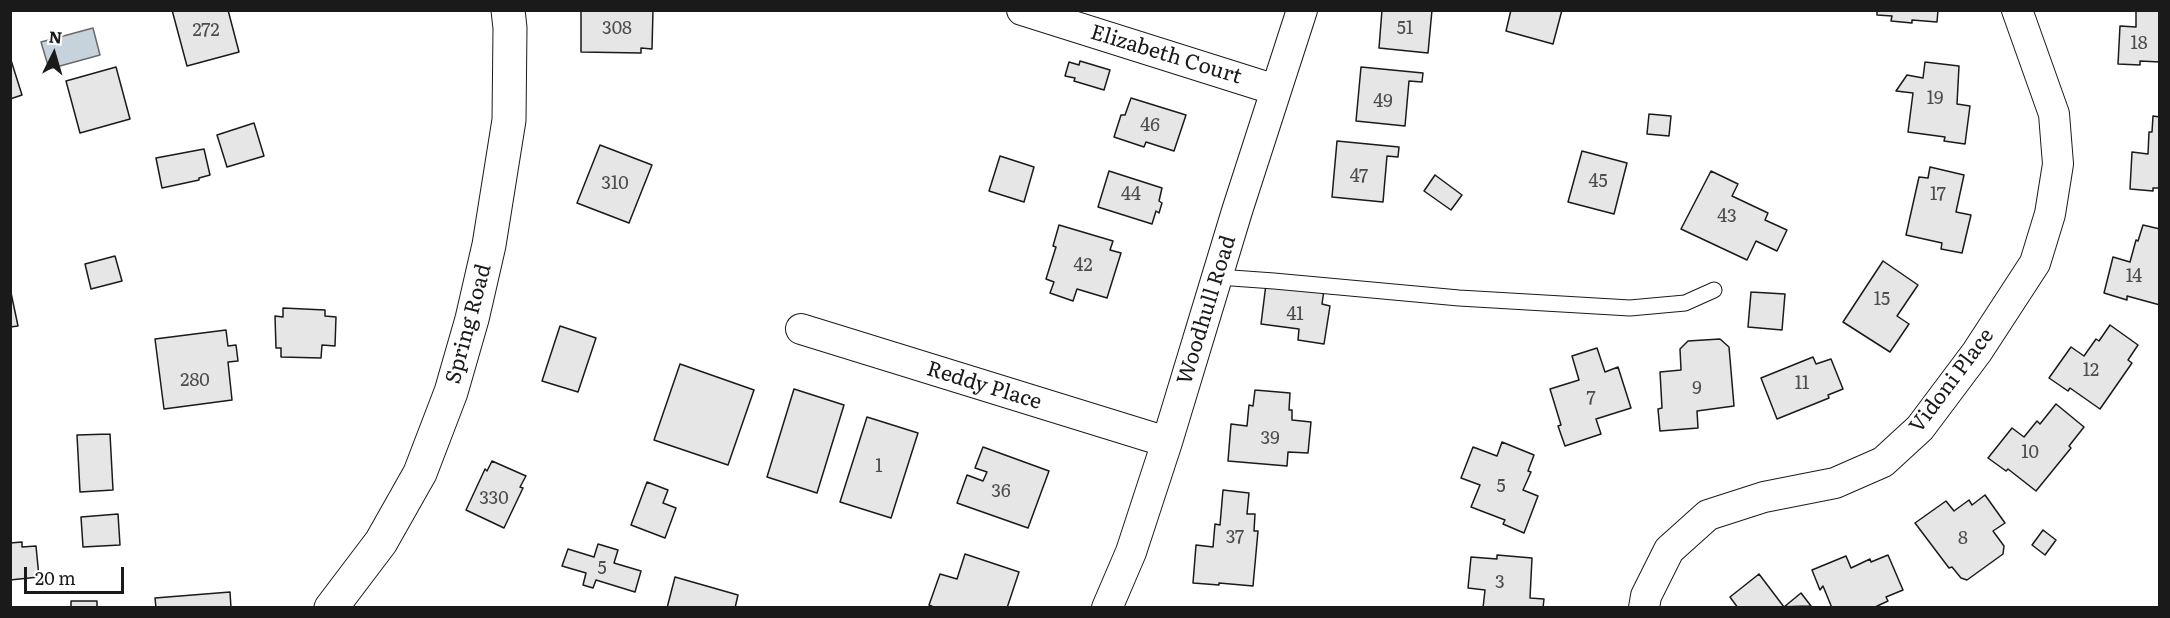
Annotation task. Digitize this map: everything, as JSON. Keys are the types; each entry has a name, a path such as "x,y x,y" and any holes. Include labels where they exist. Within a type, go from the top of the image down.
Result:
{"main road":[{"name":"Spring Road","path":"331,608 381,542 420,473 451,392 472,319 489,246 508,120 510,28 508,10"}],"street":[{"name":"Elizabeth Court","path":"1022,10 1276,90"},
{"name":"Woodhull Road","path":"1107,608 1131,552 1167,442 1302,10"},
{"name":"Vidoni Place","path":"1644,608 1646,596 1669,550 1708,515 1764,496 1835,483 1883,462 1920,428 1977,352 2036,262 2050,214 2058,164 2054,114 2017,10"},
{"name":"Reddy Place","path":"801,328 1167,442"}],"lane":[{"path":"1218,278 1459,298 1630,308 1685,303 1714,290"}],"shaded area":[{"path":"93,28 100,55 49,69 41,42"}],"building":[{"path":"172,10 228,10 239,52 187,66"},
{"path":"581,10 653,10 652,49 641,48 641,53 581,52"},
{"path":"1382,10 1432,10 1428,53 1379,48"},
{"path":"1511,10 1562,10 1553,44 1506,31"},
{"path":"1877,10 1938,10 1937,22 1891,21 1892,16 1877,15"},
{"path":"2136,10 2160,10 2160,62 2140,61 2140,65 2118,64 2120,26 2136,27"},
{"path":"10,57 22,95 10,99"},
{"path":"1080,61 1110,70 1104,90 1065,76 1069,62 1079,65"},
{"path":"1925,62 1959,66 1957,104 1970,106 1965,144 1944,141 1945,137 1908,132 1913,93 1896,91 1907,75 1923,78"},
{"path":"116,67 130,119 80,133 66,81"},
{"path":"1361,67 1423,73 1422,82 1409,81 1405,126 1356,121"},
{"path":"1131,98 1186,115 1174,151 1146,142 1144,147 1114,137 1121,115 1125,115"},
{"path":"1649,114 1671,116 1669,136 1647,134"},
{"path":"2153,116 2160,117 2160,188 2153,188 2153,191 2130,189 2132,152 2148,154 2149,132 2152,132"},
{"path":"254,123 264,156 227,167 217,135"},
{"path":"1337,141 1399,147 1398,157 1387,156 1383,202 1332,197"},
{"path":"600,145 652,165 629,223 577,203"},
{"path":"204,149 210,175 199,178 199,180 162,188 156,158"},
{"path":"1582,151 1627,163 1614,214 1568,202"},
{"path":"1000,156 1034,167 1024,202 989,191"},
{"path":"1930,167 1964,175 1956,212 1971,215 1962,253 1941,249 1942,243 1906,235 1919,177 1928,178"},
{"path":"1109,171 1162,188 1159,201 1162,203 1159,213 1156,211 1152,224 1098,207"},
{"path":"1711,171 1738,184 1732,196 1768,213 1765,220 1787,230 1777,251 1756,241 1747,260 1681,229"},
{"path":"1435,175 1462,195 1451,210 1424,191"},
{"path":"1059,225 1113,241 1110,250 1121,253 1107,298 1077,289 1073,301 1050,293 1054,282 1046,279 1056,247 1053,246"},
{"path":"2143,225 2160,229 2160,305 2127,296 2127,300 2104,293 2113,257 2130,262"},
{"path":"115,256 122,281 91,289 85,264"},
{"path":"1883,261 1918,285 1897,316 1909,324 1890,352 1843,322"},
{"path":"1266,284 1324,290 1322,304 1330,306 1324,344 1298,340 1299,329 1261,324"},
{"path":"10,288 18,326 10,327"},
{"path":"1751,292 1785,294 1782,330 1748,327"},
{"path":"283,308 325,310 325,316 336,317 335,346 322,345 321,358 281,357 281,348 276,348 275,316 283,317"},
{"path":"2110,325 2138,345 2128,360 2132,363 2100,409 2070,388 2068,391 2049,378 2071,347 2084,356 2096,339 2099,341"},
{"path":"560,326 596,338 578,392 542,381"},
{"path":"226,330 228,346 236,345 238,361 228,362 232,400 164,409 155,339"},
{"path":"1720,339 1729,347 1734,406 1697,411 1698,428 1660,431 1658,409 1662,408 1660,372 1681,370 1680,349 1688,341"},
{"path":"1597,348 1605,372 1618,367 1631,408 1596,419 1601,434 1565,446 1550,389 1579,380 1572,356"},
{"path":"1813,357 1816,364 1831,359 1843,389 1828,395 1829,398 1777,419 1761,378"},
{"path":"680,364 754,390 728,465 654,440"},
{"path":"794,389 844,405 817,493 767,477"},
{"path":"1255,390 1290,393 1289,410 1292,410 1292,420 1311,422 1308,453 1288,452 1287,466 1228,461 1231,424 1247,426 1249,405 1253,406"},
{"path":"2056,404 2084,427 2069,446 2071,448 2036,491 2008,469 2006,471 1988,458 2012,428 2024,437 2037,421 2040,424"},
{"path":"867,417 918,433 891,518 840,502"},
{"path":"110,434 113,490 80,492 77,435"},
{"path":"1502,442 1534,455 1528,471 1531,472 1523,490 1538,496 1524,533 1503,524 1505,520 1471,507 1480,485 1461,478 1473,447 1497,456"},
{"path":"983,447 1049,471 1028,528 957,503 967,475 983,481 987,472 975,468"},
{"path":"492,461 526,476 520,487 523,488 504,528 466,510 485,469 487,471"},
{"path":"647,482 668,490 663,503 676,508 665,538 631,525"},
{"path":"1223,490 1249,493 1247,514 1255,514 1254,531 1258,531 1253,586 1193,583 1196,545 1213,547 1215,524 1220,525"},
{"path":"1985,495 2005,523 1993,531 2004,546 2003,554 1967,580 1961,578 1952,567 1949,568 1915,523 1946,501 1954,511 1969,500 1972,505"},
{"path":"118,514 120,545 83,547 81,517"},
{"path":"2043,530 2056,540 2045,555 2032,545"},
{"path":"22,542 22,547 36,546 39,577 10,580 10,543"},
{"path":"598,544 618,550 614,563 641,571 635,592 596,580 593,588 583,585 586,573 562,566 568,549 594,557"},
{"path":"965,554 1019,572 1007,608 936,608 929,605 940,574 957,579"},
{"path":"1497,555 1532,558 1530,598 1544,599 1543,608 1483,608 1485,590 1468,588 1471,557 1497,559"},
{"path":"1888,555 1903,590 1886,597 1888,601 1873,608 1832,608 1823,586 1820,590 1812,570 1846,556 1851,568 1870,559 1871,562"},
{"path":"1759,574 1784,607 1738,608 1730,597"},
{"path":"675,577 738,595 735,608 667,608"},
{"path":"230,592 231,608 156,608 155,598"},
{"path":"1801,593 1811,606 1784,607"},
{"path":"71,601 97,601 97,608 71,608"}]}
